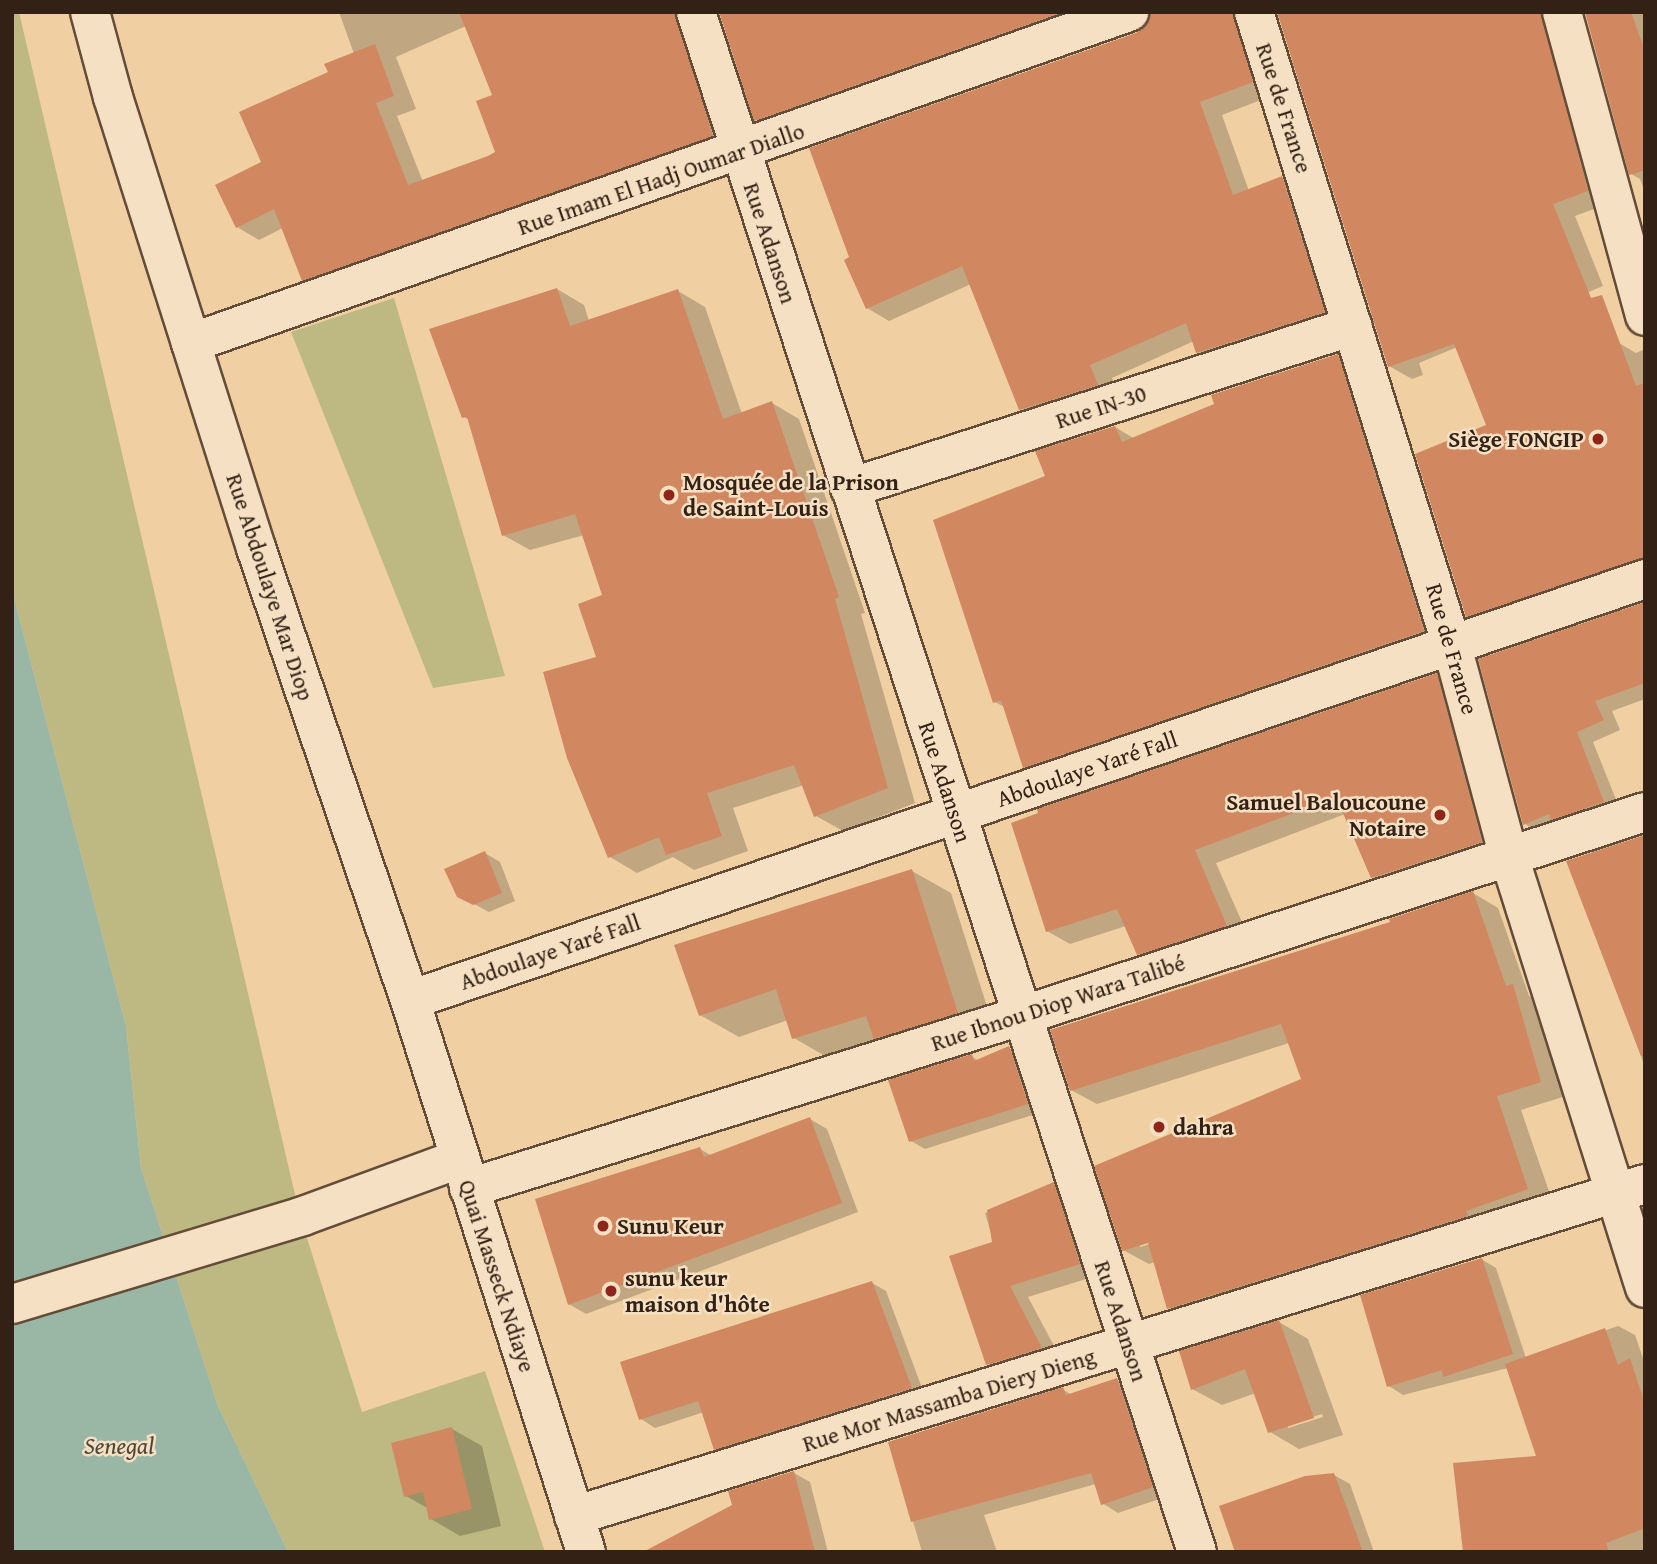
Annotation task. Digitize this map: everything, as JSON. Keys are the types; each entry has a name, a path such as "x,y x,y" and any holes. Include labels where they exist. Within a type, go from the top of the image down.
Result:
{"street":[{"name":"Rue Abdoulaye Mar Diop","path":"90,12 113,97 256,548 410,1000 464,1173"},
{"name":"Rue Adanson","path":"696,12 1197,1552"},
{"name":"Rue Imam El Hadj Oumar Diallo","path":"191,342 741,152 1129,12"},
{"name":"Rue de France","path":"1254,12 1452,646 1508,853 1631,1188 1645,1287"},
{"path":"1562,12 1645,316"},
{"name":"Rue IN-30","path":"850,488 1353,326"},
{"name":"Abdoulaye Yaré Fall","path":"410,1000 1645,579"},
{"name":"Rue Ibnou Diop Wara Talibé","path":"464,1173 1021,1016 1508,853 1645,812"},
{"name":"Quai Masseck Ndiaye","path":"12,1304 303,1216 464,1173 586,1552"},
{"name":"Rue Mor Massamba Diery Dieng","path":"574,1516 1631,1188"}],"shaded area":[{"path":"12,12 19,12 300,1216 362,1412 485,1371 545,1552 288,1552 218,1406 141,1168 126,1026 12,590"},
{"path":"394,298 505,676 433,688 291,332"}],"water":[{"name":"Senegal","path":"12,590 126,1026 141,1168 218,1406 288,1552 12,1552"}],"building":[{"path":"459,12 675,12 713,136 302,281 274,209 236,228 215,185 261,162 239,112 328,72 324,64 375,44 394,96 376,103 408,185 488,156 495,152 476,101 492,95"},
{"path":"719,12 1063,12 754,121"},
{"path":"1150,12 1233,12 1253,82 1200,102 1233,195 1282,176 1325,312 1196,353 1186,323 1090,365 1098,385 1019,410 962,266 866,309 844,260 849,257 809,148 1136,33 1146,26"},
{"path":"1277,12 1541,12 1588,191 1553,204 1591,298 1602,295 1636,386 1645,383 1645,558 1466,617 1415,454 1486,425 1454,344 1388,367"},
{"path":"1585,12 1631,12 1645,51 1645,170 1629,175"},
{"path":"557,288 570,326 678,289 723,419 772,401 839,597 835,599 888,788 814,817 794,765 707,793 722,836 666,855 659,837 608,858 567,758 543,672 596,657 578,604 602,595 575,514 502,536 467,417 462,418 429,329"},
{"path":"1338,354 1424,631 1023,768 1001,700 993,703 933,520 1045,476 1035,451 1115,426 1122,442 1214,404 1211,395"},
{"path":"1645,602 1645,683 1595,701 1604,720 1577,732 1604,802 1551,820 1549,814 1523,825 1478,659"},
{"path":"1437,673 1482,842 1371,878 1336,797 1195,850 1227,926 1137,955 1117,909 1046,932 1011,823 1038,813 1037,809"},
{"path":"1645,835 1645,1056 1641,1056 1566,861"},
{"path":"485,851 502,893 473,905 457,897 444,869"},
{"path":"912,869 958,1013 874,1039 866,1016 792,1039 776,989 699,1016 674,945"},
{"path":"1473,891 1506,986 1513,984 1541,1082 1497,1096 1528,1189 1466,1211 1468,1216 1167,1309 1148,1243 1122,1251 1094,1166 1301,1079 1281,1024 1070,1091 1050,1030 1390,922 1389,919"},
{"path":"1009,1046 1028,1104 909,1142 888,1080 972,1054 974,1061"},
{"path":"810,1117 842,1203 568,1305 535,1199 700,1147 704,1157"},
{"path":"1054,1182 1080,1264 1010,1286 1042,1348 986,1365 949,1256 992,1242 987,1210"},
{"path":"1482,1258 1513,1354 1443,1377 1442,1370 1387,1387 1360,1295"},
{"path":"872,1281 912,1388 714,1450 698,1401 639,1420 620,1362"},
{"path":"1279,1320 1314,1418 1268,1433 1245,1369 1191,1390 1179,1351"},
{"path":"1605,1328 1618,1365 1630,1358 1645,1405 1645,1528 1606,1543 1609,1552 1463,1552 1453,1463 1536,1456 1505,1364"},
{"path":"1117,1378 1153,1487 1101,1505 1091,1473 911,1522 888,1442 1063,1387 1066,1395"},
{"path":"452,1427 472,1509 429,1520 423,1492 404,1497 391,1443"},
{"path":"794,1471 815,1552 643,1552 732,1505 728,1491"},
{"path":"1334,1473 1363,1552 1235,1552 1219,1506 1305,1476"}],"place":[{"name":"Siège FONGIP","path":"1598,439"},
{"name":"Mosquée de la Prison de Saint-Louis","path":"669,495"},
{"name":"Samuel Baloucoune Notaire","path":"1440,815"},
{"name":"dahra","path":"1159,1127"},
{"name":"Sunu Keur","path":"603,1226"},
{"name":"sunu keur maison d'hôte","path":"611,1291"}]}
